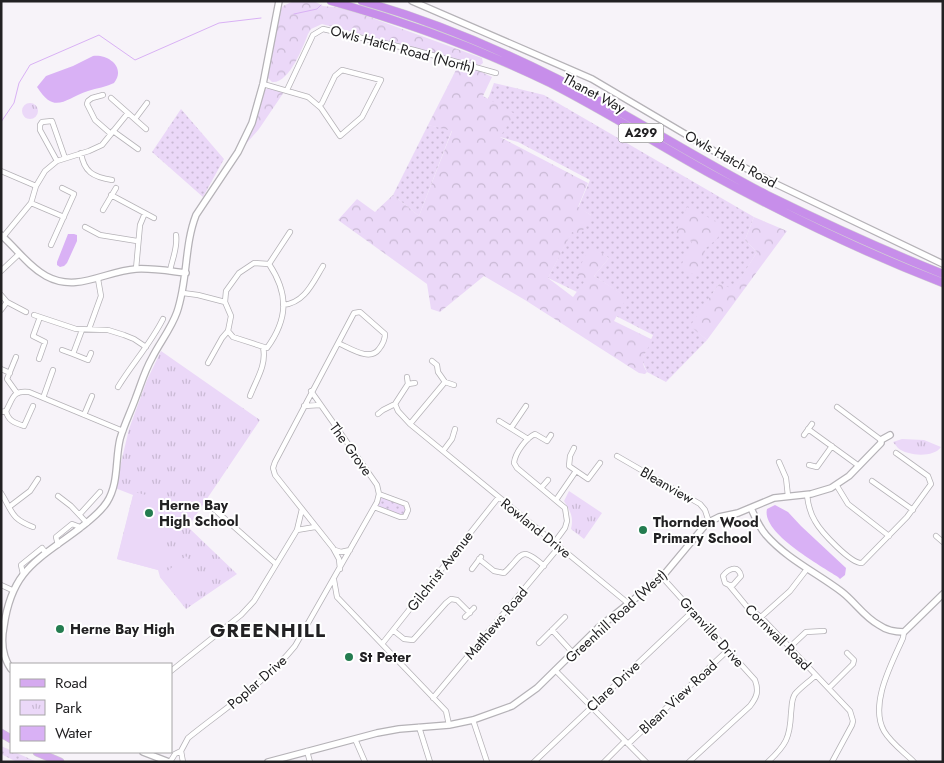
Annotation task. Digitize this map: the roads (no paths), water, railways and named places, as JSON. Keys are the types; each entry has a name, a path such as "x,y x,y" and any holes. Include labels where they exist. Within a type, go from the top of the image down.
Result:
{"highway":[{"name":"Thanet Way","path":"331,1 428,32 549,83 764,202 887,262 943,283"},
{"name":"Thanet Way","path":"362,1 430,24 513,58 601,102 767,194 895,255 943,274"}],"main road":[{"path":"39,753 60,762"}],"street":[{"path":"10,667 5,657 2,642 7,608 12,590 23,574 46,553 103,508 113,490 123,431 149,364 173,325 183,293 190,232 196,215 245,139 254,117 263,84 279,1"},
{"name":"Owls Hatch Road","path":"412,1 592,79 724,157 943,264"},
{"name":"Owls Hatch Road (North)","path":"287,90 313,34 324,28 496,73"},
{"path":"263,84 308,97 319,106 340,136 362,117 381,80 342,70 335,76 319,106"},
{"path":"103,96 92,98 88,101 95,120 138,149"},
{"path":"111,98 146,129"},
{"path":"135,119 147,103"},
{"path":"128,114 102,145 57,161 45,170 36,186 31,203 2,236 36,270 52,279 75,283 136,269 186,273"},
{"path":"57,161 40,130 42,122 52,121 66,158"},
{"path":"81,153 84,167 87,170 101,179 112,180"},
{"path":"1,171 36,186"},
{"path":"51,245 74,194 62,188"},
{"path":"103,210 116,188"},
{"path":"112,195 154,218"},
{"path":"31,203 64,217"},
{"path":"136,269 137,241 140,225 145,213"},
{"path":"85,227 100,235 137,241"},
{"path":"269,264 290,232"},
{"path":"170,271 177,245 176,236"},
{"path":"1,270 19,254"},
{"path":"208,363 228,331 231,316 225,302 226,291 239,273 254,263 269,264"},
{"path":"228,331 233,337 267,348 281,326 283,305 279,278 269,264"},
{"path":"283,305 297,301 304,296 323,266"},
{"path":"90,329 101,296 98,279"},
{"path":"183,293 225,302"},
{"path":"1,296 7,302 26,312"},
{"path":"1,310 7,302"},
{"path":"338,343 364,354 373,354 377,353 383,344 385,334 360,312 356,312 338,343 311,391 273,468 275,475 333,548 338,558 340,570"},
{"path":"34,315 76,329 108,330 134,339 146,347"},
{"path":"39,359 45,342 33,336 40,317"},
{"path":"118,387 163,319"},
{"path":"73,354 82,330"},
{"path":"250,396 263,367 264,347"},
{"path":"62,350 88,360 91,353"},
{"path":"16,357 7,379 18,393"},
{"path":"432,361 437,366 444,382 454,385"},
{"path":"1,369 10,373"},
{"path":"43,398 54,370"},
{"path":"378,414 380,408 395,404 408,384 407,377"},
{"path":"410,424 444,382"},
{"path":"408,384 415,383"},
{"path":"33,406 24,426 11,421 4,411 12,397 22,391 29,392 123,431"},
{"name":"The Grove","path":"311,391 369,472 380,494"},
{"path":"84,415 92,396"},
{"name":"Rowland Drive","path":"395,404 398,411 410,424 629,604"},
{"path":"304,406 320,405"},
{"path":"511,428 526,406"},
{"path":"837,407 881,440"},
{"path":"500,421 528,439"},
{"path":"804,435 812,424"},
{"path":"443,451 452,439 455,429"},
{"path":"808,429 859,466"},
{"path":"551,435 547,441 535,434 528,439 515,458 514,463 565,508 567,521 565,528 554,543"},
{"path":"709,522 774,498 820,492 837,486 859,466 881,440 890,435"},
{"path":"810,465 817,468 832,446"},
{"path":"574,448 568,463 588,480 600,464"},
{"path":"807,494 810,512 817,526 857,563 863,562 913,510 931,484 928,476 896,453"},
{"name":"Bleanview","path":"617,456 700,504 705,510 709,522"},
{"path":"779,462 786,478 788,496"},
{"path":"556,500 576,471"},
{"path":"8,507 30,491 38,479"},
{"path":"541,488 548,480"},
{"path":"872,481 913,510"},
{"path":"837,486 846,503 889,536"},
{"path":"80,514 100,492"},
{"path":"1,493 14,516 21,522 34,527"},
{"path":"340,570 380,494 406,504 408,510 405,517 400,517 374,507"},
{"path":"58,496 87,522"},
{"name":"Gilchrist Avenue","path":"382,644 498,498"},
{"path":"206,502 276,564"},
{"path":"208,513 212,507"},
{"path":"751,508 766,535 786,553 841,592 877,624 891,630 904,632 943,594"},
{"path":"172,670 241,615 254,601 297,530 302,510"},
{"path":"18,527 21,522"},
{"name":"Greenhill Road (West)","path":"268,762 392,730 448,725 473,720 504,709 522,700 537,688 598,628 662,577 709,522"},
{"path":"297,530 315,527"},
{"path":"936,536 943,542"},
{"path":"333,548 341,552 350,550"},
{"name":"Matthews Road","path":"433,698 560,548"},
{"path":"472,569 480,558 494,571 504,573 520,555 525,553 531,554 544,566"},
{"path":"761,617 790,591 807,568"},
{"name":"Poplar Drive","path":"169,762 175,754 181,751 188,738 264,678 284,659 295,646 340,570"},
{"name":"Granville Drive","path":"662,577 755,680 758,690 755,700 750,706 689,762"},
{"path":"334,580 337,596 446,711 448,725"},
{"path":"1,585 12,590"},
{"name":"Cornwall Road","path":"729,585 748,608 761,617 850,711 853,721 832,762"},
{"path":"323,599 337,596"},
{"path":"394,631 404,639 413,640 451,599 457,600 472,610 466,617"},
{"name":"Clare Drive","path":"534,762 693,611"},
{"path":"539,643 565,617"},
{"path":"552,630 573,652"},
{"path":"790,647 806,632 824,631"},
{"path":"817,632 817,638"},
{"path":"904,632 884,684 879,707 881,725 888,737 914,762"},
{"name":"Blean View Road","path":"604,762 728,650"},
{"path":"829,688 853,664 854,660 847,652"},
{"path":"555,670 646,762"},
{"path":"768,762 782,749 786,742 792,713 791,703 816,676"},
{"path":"473,720 487,762"},
{"path":"419,727 430,762"},
{"path":"355,739 365,762"},
{"path":"181,751 183,762"},
{"path":"307,751 310,762"},
{"path":"146,753 169,762"}],"water":[{"path":"93,56 105,57 114,63 118,72 114,83 88,91 60,103 49,101 43,96 37,87 46,76"},
{"path":"68,234 77,235 77,241 67,263 60,267 57,265 57,262"},
{"path":"775,505 788,512 846,568 845,575 840,579 806,557 782,538 773,528 768,518 767,509"}],"waterway":[{"path":"294,14 317,9 321,5"},
{"path":"1,122 14,103 19,83 30,65 99,35 135,60 219,23 261,18"}],"place":[{"name":"Herne Bay High School","path":"149,513"},
{"name":"Thornden Wood Primary School","path":"643,530"},
{"name":"Herne Bay High","path":"60,629"},
{"name":"St Peter","path":"349,657"}],"district":[{"name":"GREENHILL","path":"268,630"}]}
